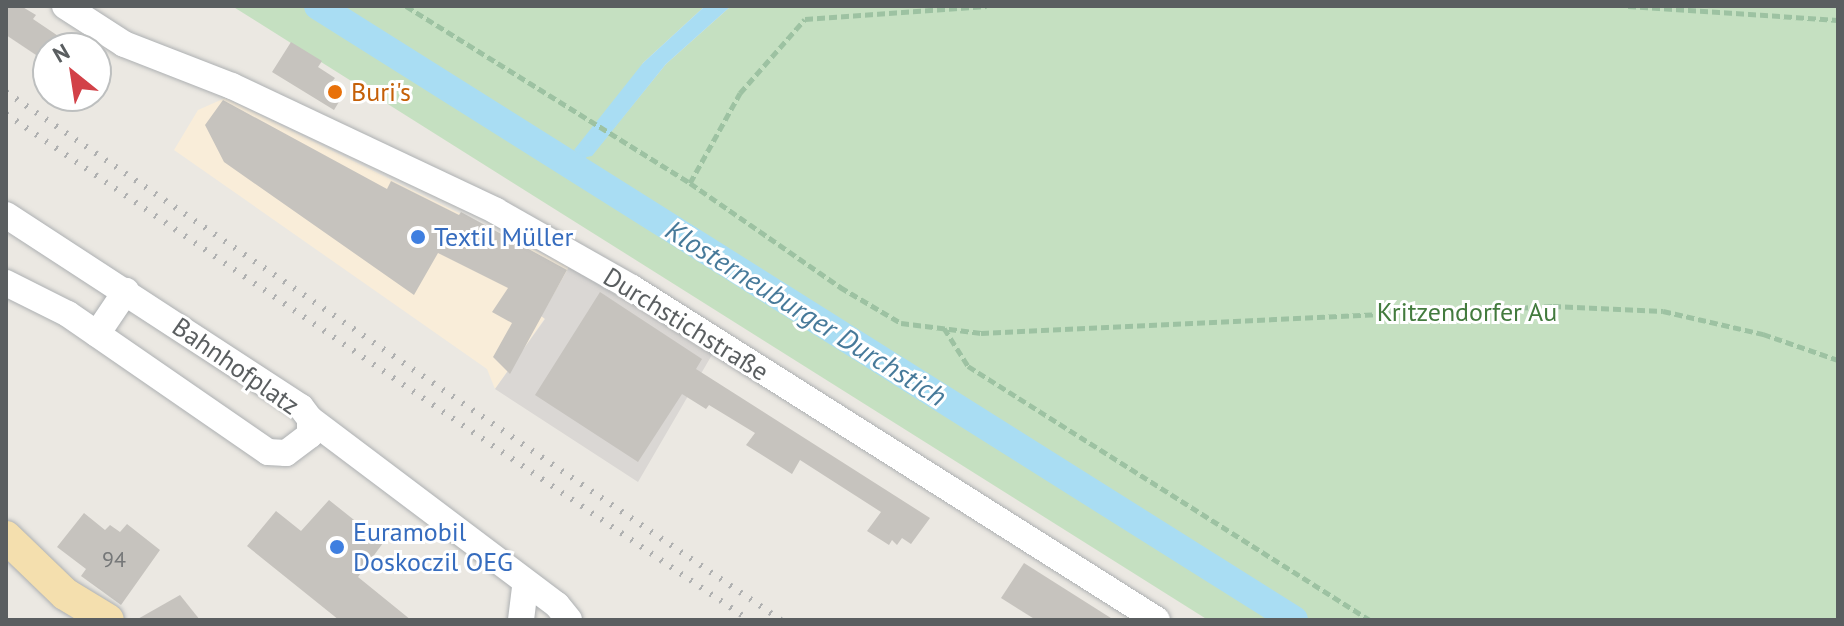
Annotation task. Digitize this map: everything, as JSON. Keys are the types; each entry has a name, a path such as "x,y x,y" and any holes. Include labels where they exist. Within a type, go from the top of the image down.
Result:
{"main road":[{"path":"6,537 65,594 108,620"}],"street":[{"name":"Durchstichstraße","path":"65,6 124,44 232,86 509,218 632,288 1157,620"},
{"name":"Bahnhofplatz","path":"6,215 301,407 310,419 310,435 286,453 268,452 68,314 6,283"},
{"path":"97,334 126,291"},
{"path":"310,419 557,605 569,620"},
{"path":"521,620 526,582"}],"path":[{"path":"406,6 690,183 840,287 901,323 981,333 1553,306 1663,311 1763,334 1838,360"},
{"path":"690,183 740,93 805,19 987,6"},
{"path":"1628,6 1838,20"},
{"path":"944,328 968,366 1370,620"}],"shaded area":[{"name":"Textil Müller","path":"225,98 569,267 542,316 545,318 495,389 487,369 174,150 198,110"},
{"path":"569,267 713,353 638,482 495,389 545,319 541,316"}],"green space":[{"name":"Kritzendorfer Au","path":"232,6 705,6 643,63 592,155 666,64 731,6 1838,6 1838,620 1208,620"}],"water":[{"path":"705,6 731,6 666,64 592,156 581,158 574,150 643,63"}],"building":[{"path":"6,6 21,6 36,15 33,19 52,32 32,32 32,52 6,35"},
{"path":"291,42 322,61 318,67 335,78 331,83 345,92 334,110 272,72"},
{"name":"Textil Müller","path":"223,100 387,189 391,181 459,215 461,212 567,270 510,374 493,357 512,323 492,312 508,288 438,253 414,295 224,162 205,125"},
{"path":"600,292 702,359 696,369 930,518 911,544 902,538 897,545 892,540 889,545 867,531 881,512 800,460 792,474 746,445 755,433 709,405 706,409 682,394 638,462 535,395"},
{"path":"329,500 383,543 358,577 411,620 339,620 247,546 276,511 301,531"},
{"path":"84,513 105,530 110,525 120,532 127,524 160,550 121,605 81,576 86,569 57,547"},
{"path":"1024,563 1114,620 1036,620 1001,598"},
{"path":"180,595 200,620 136,620"}],"waterway":[{"name":"Klosterneuburger Durchstich","path":"318,6 1294,620"},
{"path":"574,167 587,150"}],"railway":[{"path":"6,92 781,620"},
{"path":"6,114 749,620"}],"place":[{"name":"Buri's","path":"335,92"},
{"name":"Textil Müller","path":"418,237"},
{"name":"Euramobil Doskoczil OEG","path":"337,547"}]}
